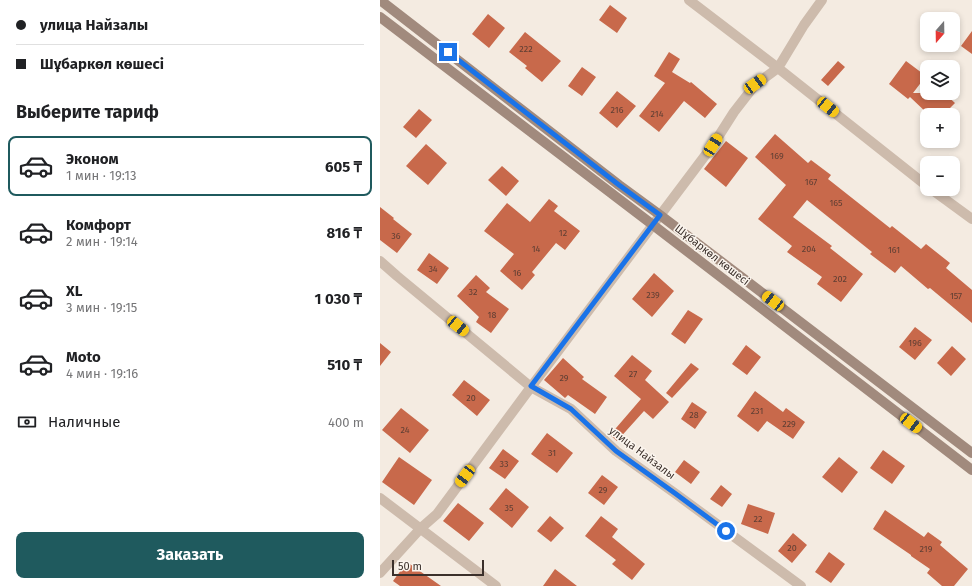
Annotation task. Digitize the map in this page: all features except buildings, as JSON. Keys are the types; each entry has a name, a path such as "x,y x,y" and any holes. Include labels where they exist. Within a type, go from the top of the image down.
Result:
{"street":[{"name":"Шұбаркөл көшесі","path":"380,0 619,185 972,454"},
{"path":"689,0 778,68 920,180"},
{"path":"380,573 421,528 437,514 531,386 713,145 734,112 755,84 778,68 804,25 822,0"},
{"name":"Шұбаркөл көшесі","path":"380,17 972,470"},
{"path":"940,196 972,220"},
{"name":"улица Найзалы","path":"380,261 531,386 571,409 616,451 800,586"},
{"path":"380,498 496,586"}],"route":[{"path":"448,52 619,185 660,215 531,386 571,409 616,451 726,531"}]}
